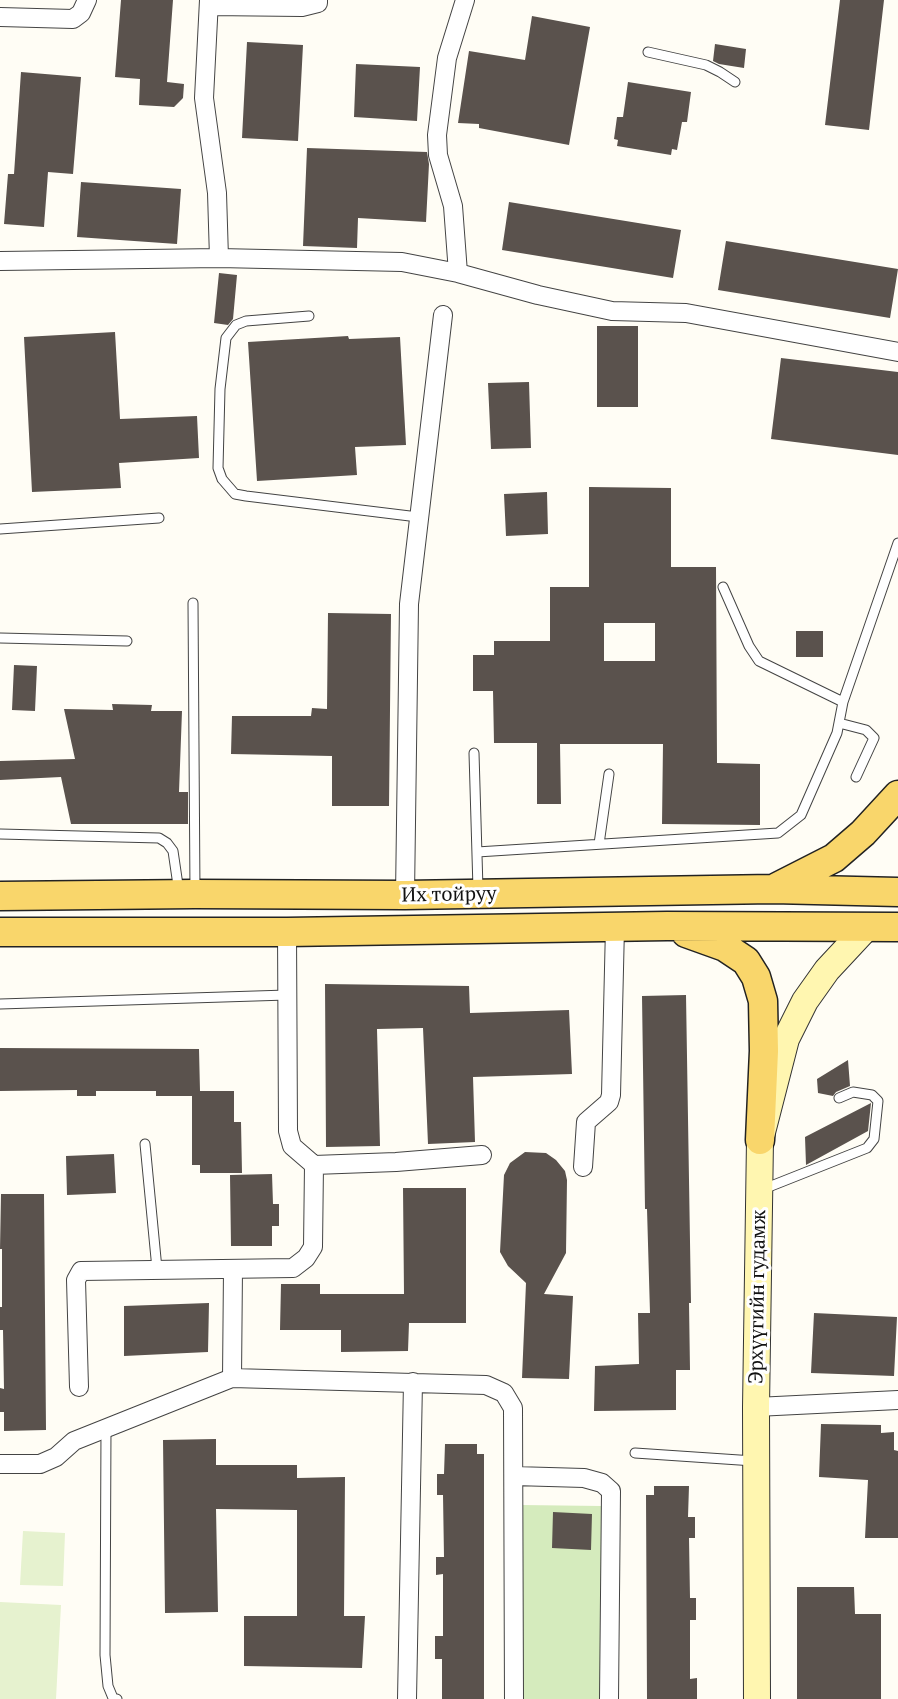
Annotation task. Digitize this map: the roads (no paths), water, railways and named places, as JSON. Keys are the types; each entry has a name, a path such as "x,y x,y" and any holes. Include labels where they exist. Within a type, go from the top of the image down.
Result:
{"main road":[{"path":"773,889 834,858 863,833 898,795"},
{"name":"Их тойруу","path":"0,896 187,894 405,896 773,889 898,894"},
{"path":"868,926 898,894"},
{"name":"Эрхүүгийн гудамж","path":"757,1699 756,1407 760,1140 786,1039 805,1001 827,970 868,926"},
{"path":"667,927 725,947 746,961 756,977 763,1001 764,1051 760,1140"},
{"name":"Их тойруу","path":"0,932 898,927"}],"street":[{"path":"0,17 74,19 81,13 87,0"},
{"path":"219,258 217,193 204,98 209,3 302,7 318,3 318,0"},
{"path":"458,273 453,206 438,155 437,135 447,58 465,0"},
{"path":"0,261 219,258 402,262 458,273 538,295 612,311 686,313 898,352"},
{"path":"405,896 409,604 443,315"},
{"path":"583,1167 586,1122 609,1102 611,1095 615,927"},
{"path":"287,932 289,1139 292,1146 314,1165 396,1162 482,1155"},
{"path":"78,1387 76,1280 81,1271 293,1269 306,1258 313,1247 314,1165"},
{"path":"232,1378 233,1269"},
{"path":"0,1464 40,1464 56,1457 74,1441 232,1378 486,1385 504,1394 513,1408 514,1699"},
{"path":"407,1699 413,1382"},
{"path":"756,1407 898,1400"},
{"path":"514,1476 584,1478 602,1483 611,1491 609,1699"}],"lane":[{"path":"648,52 706,65 735,82"},
{"path":"309,316 246,321 236,325 226,338 220,389 218,468 222,479 235,494 418,517"},
{"path":"0,529 159,518"},
{"path":"477,852 778,833 801,814 837,733 843,702 898,543"},
{"path":"723,586 748,646 759,661 843,702"},
{"path":"187,894 194,603"},
{"path":"0,638 127,641"},
{"path":"839,723 866,730 874,738 856,777"},
{"path":"474,753 478,895"},
{"path":"599,844 609,774"},
{"path":"0,834 159,838 173,851 187,894"},
{"path":"0,1004 287,995"},
{"path":"759,1190 867,1148 874,1139 878,1101 872,1095 853,1092 839,1098"},
{"path":"145,1144 157,1269"},
{"path":"106,1428 105,1655 108,1686 113,1698 117,1699"},
{"path":"635,1453 757,1461"}]}
